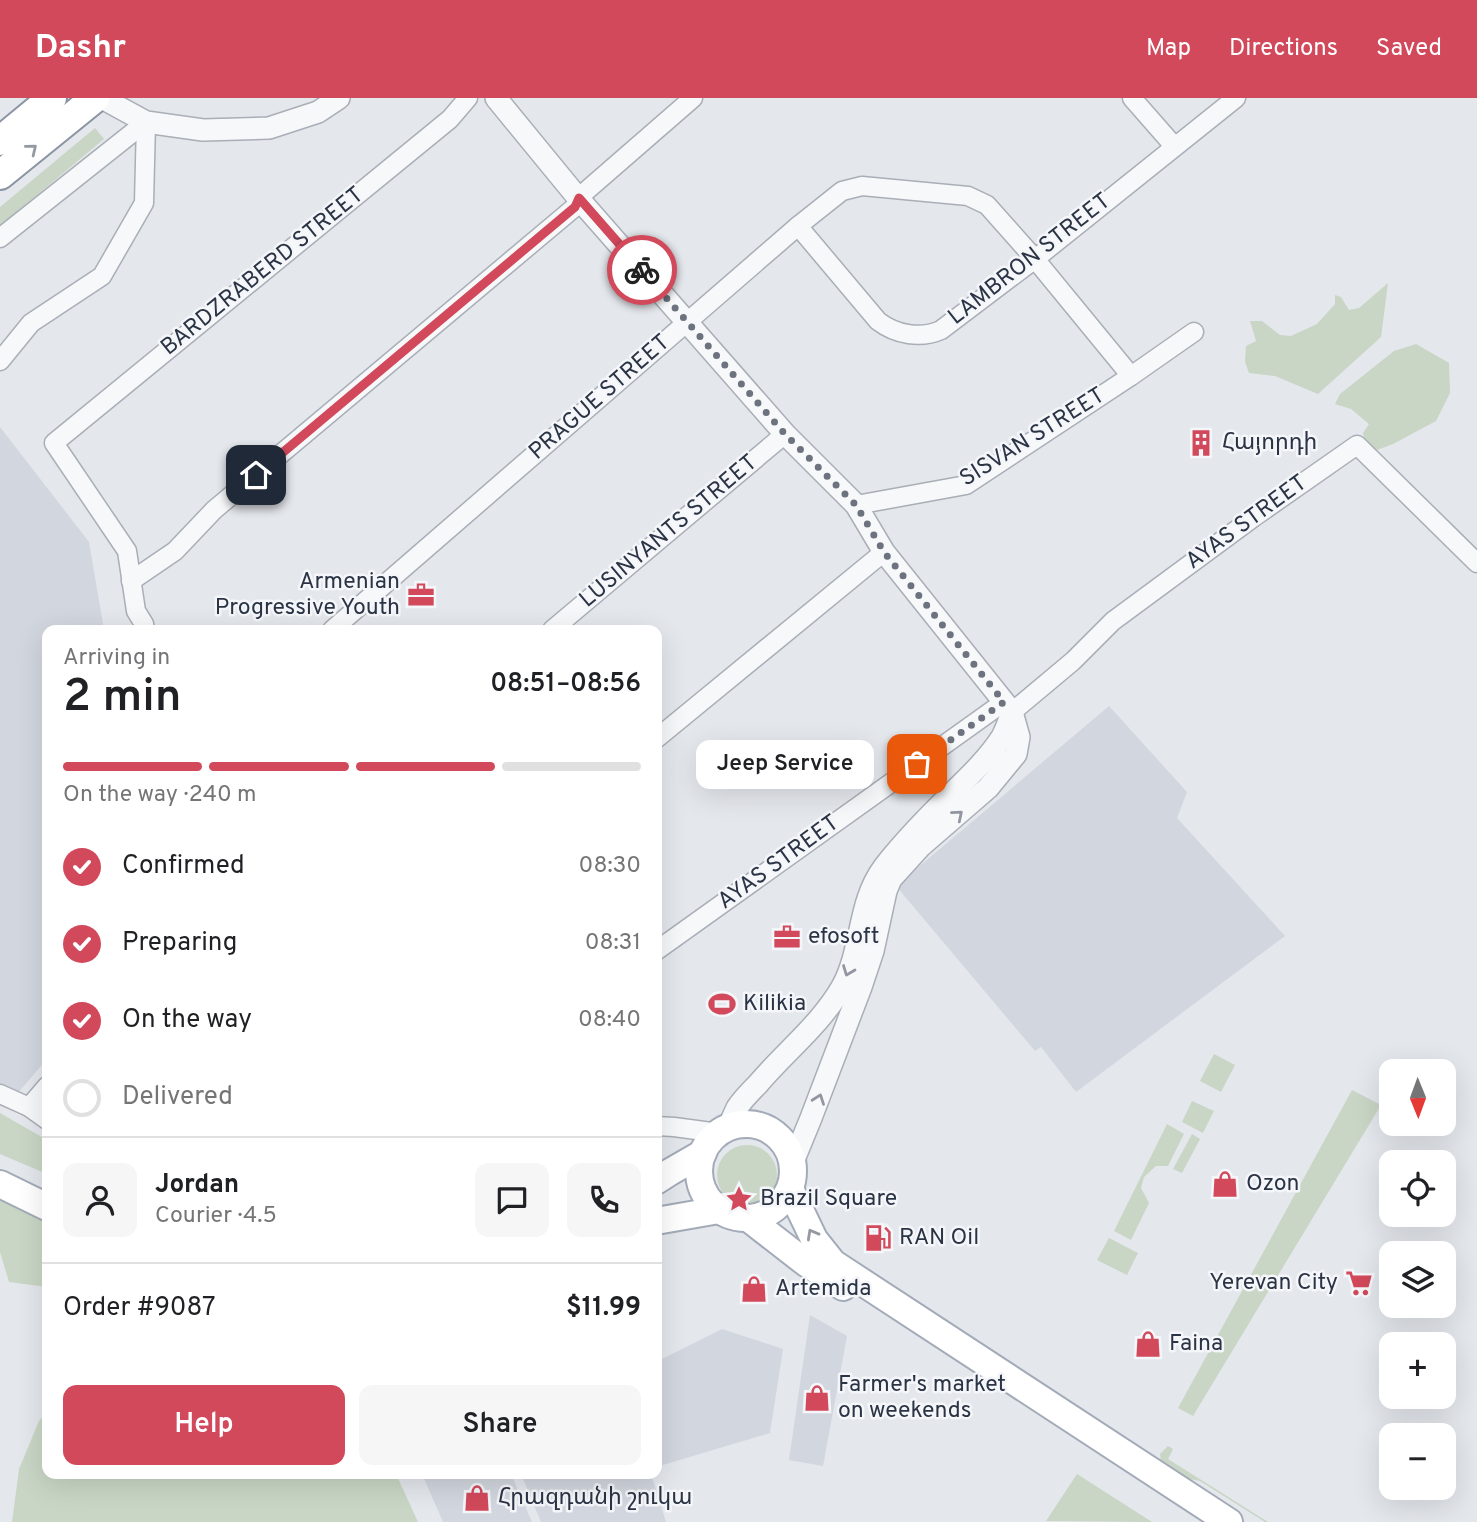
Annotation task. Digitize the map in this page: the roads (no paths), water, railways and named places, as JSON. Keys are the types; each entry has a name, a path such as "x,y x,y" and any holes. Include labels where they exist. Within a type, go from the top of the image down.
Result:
{"highway":[{"path":"0,141 54,108 95,98"},
{"path":"0,175 54,108"}],"main road":[{"path":"662,1177 717,1138 742,1124 756,1125 780,1138 793,1162 790,1189 774,1210 748,1219 733,1217 710,1202 699,1178 699,1166 717,1138"},
{"path":"0,1166 42,1186"},
{"path":"0,1184 42,1205"},
{"path":"790,1189 814,1239 833,1263 1229,1522"},
{"path":"662,1220 719,1210"},
{"path":"748,1219 806,1263 1204,1522"}],"street":[{"path":"102,98 146,122 203,130 269,128 318,112 339,98"},
{"name":"BARDZRABERD STREET","path":"131,580 127,551 54,443 450,119 468,98"},
{"path":"496,98 579,198 785,434 856,505 884,552 1008,707 1019,737 1016,754 988,788 921,846 891,879 873,951 793,1162"},
{"path":"144,625 136,611 131,580 175,551 214,510 575,207 579,198 693,98"},
{"path":"1132,98 1174,146"},
{"name":"LAMBRON STREET","path":"798,226 873,317 892,329 926,335 941,330 1035,259 1236,98"},
{"path":"0,238 146,122"},
{"path":"0,361 31,323 102,276 144,202 146,122"},
{"name":"PRAGUE STREET","path":"338,625 798,226 842,191 862,186 968,196 987,205 1131,376"},
{"name":"SISVAN STREET","path":"856,505 966,485 1194,332"},
{"name":"LUSINYANTS STREET","path":"558,625 785,434"},
{"name":"AYAS STREET","path":"662,947 1073,661 1112,621 1357,445 1477,563"},
{"path":"662,734 884,552"},
{"path":"662,1126 674,1126 717,1138 738,1107 822,1014 850,971 862,916 872,888 883,869 940,804 990,753 1004,734 1008,707"},
{"path":"29,1107 42,1092"},
{"path":"0,1094 29,1107 42,1116"}],"place":[{"name":"Հայորդի","path":"1201,443"},
{"name":"Armenian Progressive Youth","path":"421,595"},
{"name":"Jeep Service","path":"917,764"},
{"name":"efosoft","path":"787,937"},
{"name":"Kilikia","path":"722,1004"},
{"name":"Ozon","path":"1225,1184"},
{"name":"Brazil Square","path":"739,1199"},
{"name":"RAN Oil","path":"878,1238"},
{"name":"Yerevan City","path":"1359,1283"},
{"name":"Artemida","path":"754,1289"},
{"name":"Faina","path":"1148,1344"},
{"name":"Farmer's market on weekends","path":"817,1398"},
{"name":"Հրազդանի շուկա","path":"477,1498"}]}
